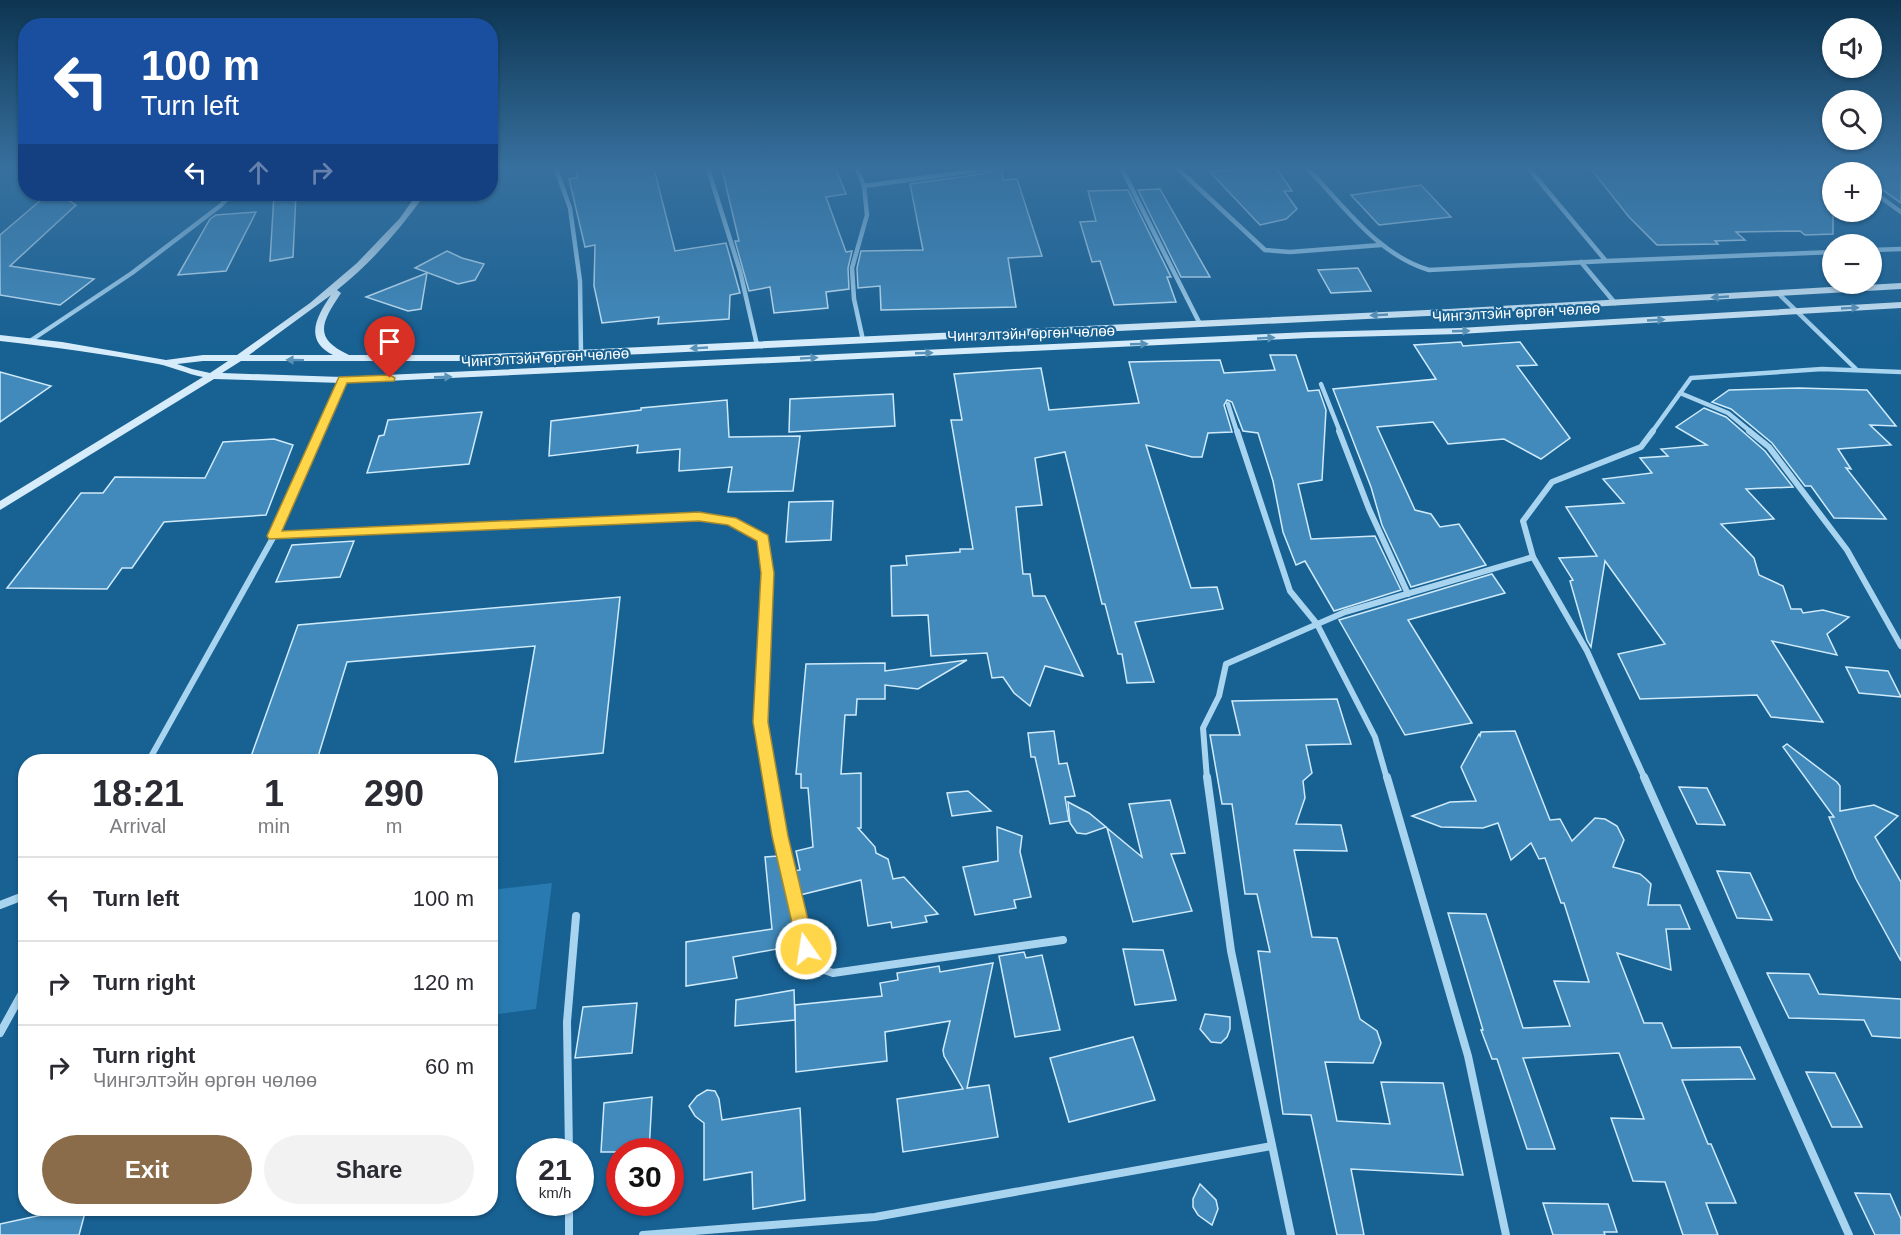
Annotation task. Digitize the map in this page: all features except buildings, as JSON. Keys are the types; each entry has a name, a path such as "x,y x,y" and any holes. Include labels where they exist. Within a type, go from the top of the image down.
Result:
{"main road":[{"path":"0,506 213,376 294,320 349,274 396,227"},
{"path":"349,274 324,310 318,325 318,334 325,345 335,353 353,359"},
{"name":"Чингэлтэйн өргөн чөлөө","path":"164,362 203,358 353,359 581,354 1615,303 1901,286"},
{"name":"Чингэлтэйн өргөн чөлөө","path":"0,338 164,362 190,372 213,376 342,380 1309,335 1460,331 1901,305"}],"street":[{"path":"30,341 132,273 194,227"},
{"path":"573,227 580,281 581,354"},
{"path":"726,227 740,271 758,345"},
{"path":"863,340 857,317 852,268 864,227"},
{"path":"1149,227 1177,275 1200,324"},
{"path":"1239,227 1264,250 1290,252 1381,245"},
{"path":"1363,227 1391,254 1410,265 1429,270 1822,252"},
{"path":"1577,227 1606,261"},
{"path":"1882,250 1901,249"},
{"path":"1581,262 1615,303"},
{"path":"1779,293 1857,369"},
{"path":"1849,1235 1712,924 1587,651 1533,557 1523,521 1552,482 1641,447 1691,378 1787,369 1857,369 1901,372"},
{"path":"152,754 274,536 342,380"},
{"path":"1321,384 1369,509 1408,594"},
{"path":"1680,393 1728,413 1769,447 1847,550 1901,646"},
{"path":"1228,404 1290,591 1317,624 1375,737 1468,1056 1506,1235"},
{"path":"274,536 699,516 731,521 764,538 768,573 761,722 780,836 806,949 813,966 833,973 1063,940"},
{"path":"1291,1235 1231,951 1204,757 1203,728 1219,696 1226,664 1345,612 1533,557"},
{"path":"0,905 18,897"},
{"path":"569,1138 567,1022 576,916"},
{"path":"0,1033 18,1000"},
{"path":"643,1235 875,1217 1272,1146"},
{"path":"569,1216 569,1235"}],"shaded area":[{"path":"552,883 536,1009 498,1014 498,889"}],"route":[{"path":"390,378 342,380 274,536 699,516 731,521 764,538 768,573 761,722 780,836 806,949"}]}
